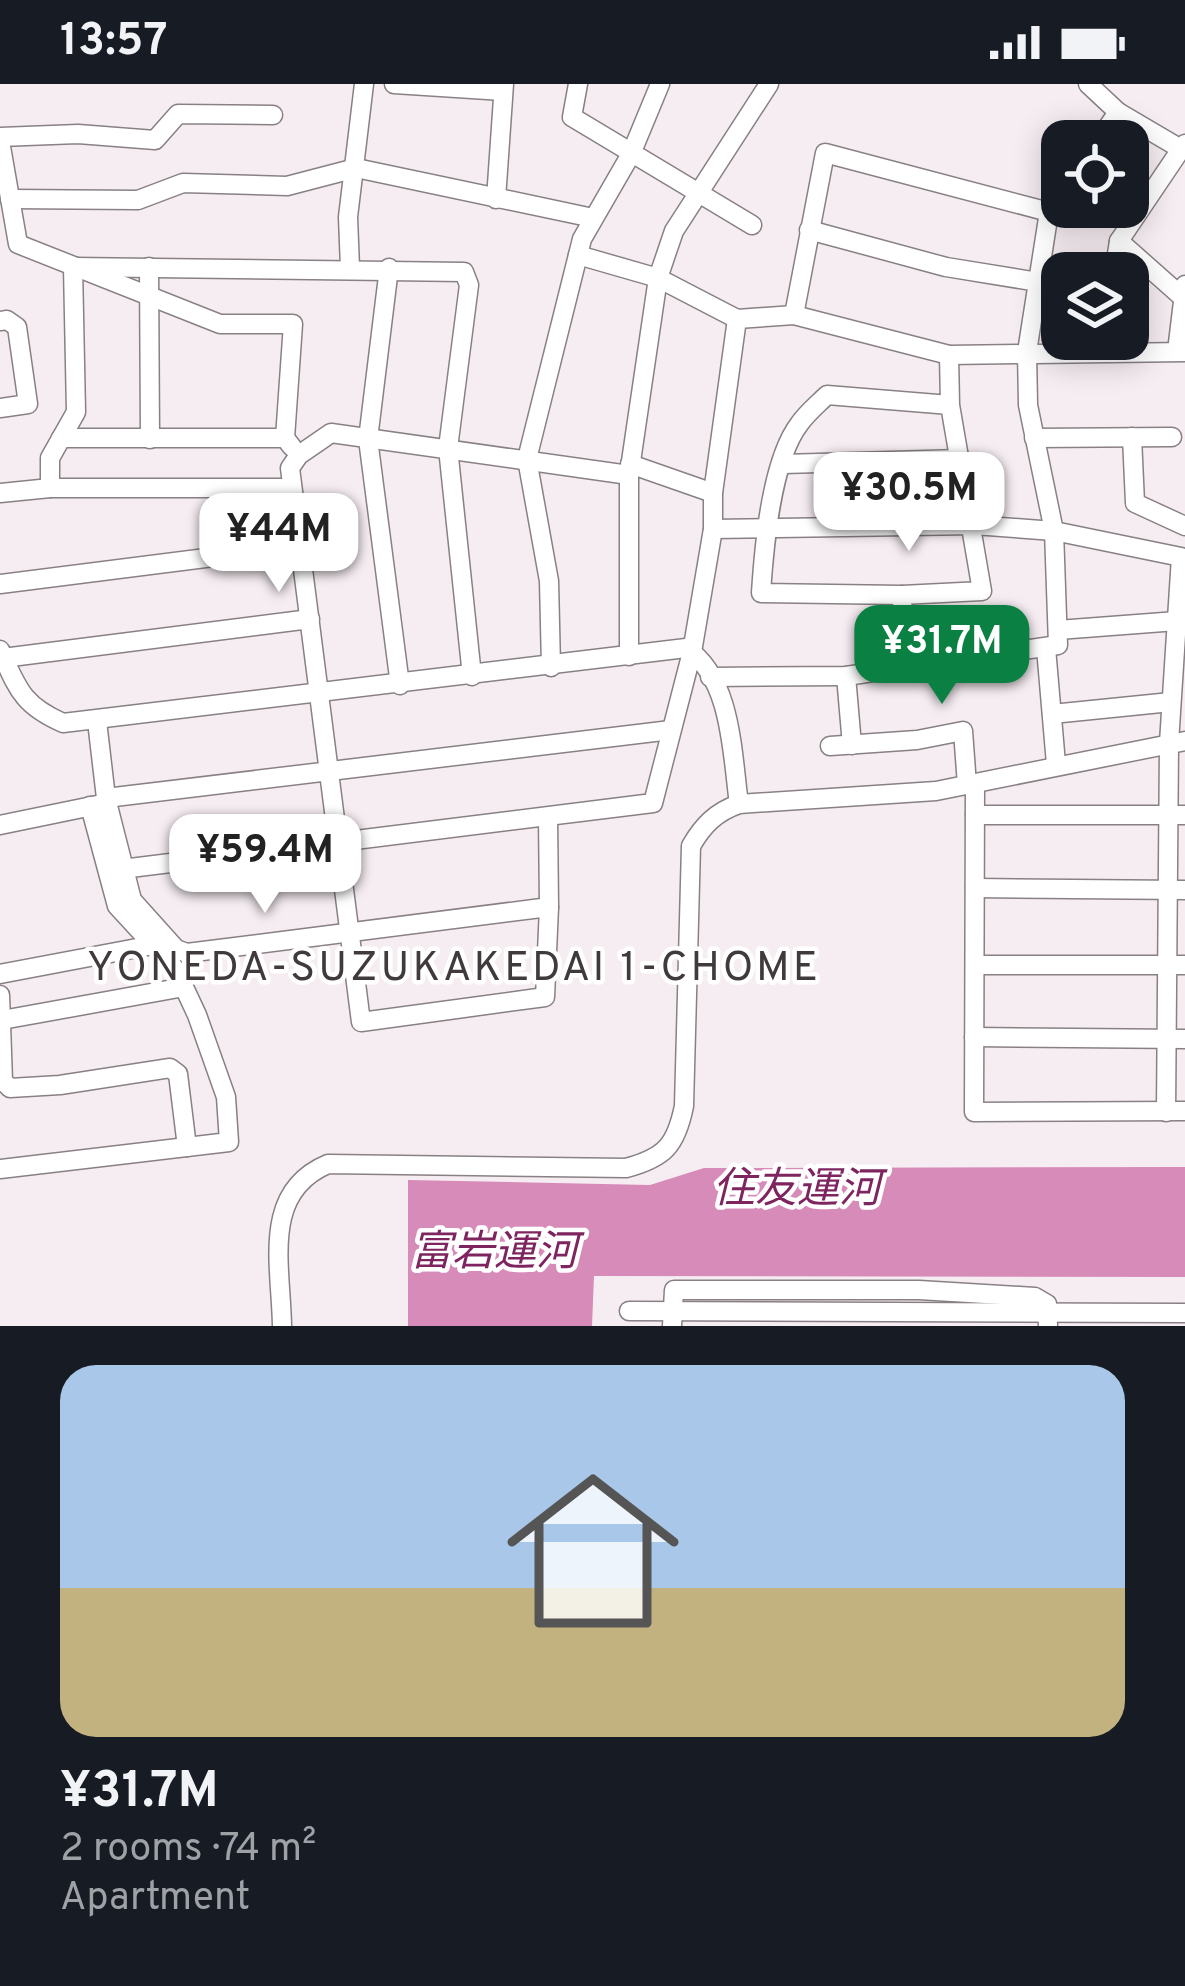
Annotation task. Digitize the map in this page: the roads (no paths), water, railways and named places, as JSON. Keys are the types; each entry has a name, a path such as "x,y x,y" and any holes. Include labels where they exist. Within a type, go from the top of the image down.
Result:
{"street":[{"path":"350,268 348,217 364,84"},
{"path":"394,84 504,87 496,199"},
{"path":"578,84 572,117 752,224"},
{"path":"551,667 549,581 527,459 578,255 593,218 632,154 660,84"},
{"path":"629,656 630,469 658,278 674,231 769,84"},
{"path":"1090,84 1118,112 1183,147 1119,241 1117,252"},
{"path":"1112,120 1118,112"},
{"path":"273,116 178,114 154,140 93,139 78,134 0,139 10,199 9,239 220,324 293,324 285,438 299,455"},
{"path":"794,315 826,152 1041,210"},
{"path":"10,199 138,200 183,183 287,186 356,168 593,218"},
{"path":"710,677 846,676 1058,645 1054,531 1028,406 1027,352 1047,228"},
{"path":"809,230 946,267 1038,283"},
{"path":"1119,241 1183,290 1181,352 1149,349"},
{"path":"578,255 658,278 736,320 794,315 950,355 1041,351"},
{"path":"73,266 464,272 469,286 448,448 472,676"},
{"path":"50,488 50,458 76,412 73,266"},
{"path":"149,267 150,439"},
{"path":"388,268 368,439 400,685"},
{"path":"122,869 653,802 692,652 712,529 736,320"},
{"path":"0,321 16,327 28,404 0,408"},
{"path":"950,355 950,404 982,591 761,593 765,530 783,464 799,424 827,395 950,404"},
{"path":"548,817 545,997 361,1022 290,468 299,455 331,434 630,469 713,493"},
{"path":"1132,437 1135,503 1185,526"},
{"path":"1034,438 1172,437"},
{"path":"61,438 285,438"},
{"path":"783,464 961,459"},
{"path":"0,494 50,488 291,488"},
{"path":"712,529 974,525 1054,531 1180,557 1172,702 1177,742 1175,1112 974,1112 975,815 963,731 830,746"},
{"path":"0,584 300,546"},
{"path":"902,595 904,670"},
{"path":"310,619 2,654 19,694 40,713 63,723 686,648 700,657 724,708 739,804"},
{"path":"1058,631 1177,622"},
{"path":"1046,648 1056,764"},
{"path":"846,676 852,745"},
{"path":"1052,713 1172,702"},
{"path":"0,1169 229,1142 226,1097 176,970 117,906 101,802 97,721"},
{"path":"0,825 101,802 671,730"},
{"path":"282,1326 284,1202 296,1183 312,1171 328,1164 626,1168 654,1161 670,1144 683,1106 691,846 702,826 726,808 935,790 1177,742"},
{"path":"101,802 132,900 176,949 187,952 549,908"},
{"path":"975,815 1177,815"},
{"path":"975,888 1176,890"},
{"path":"0,974 153,946"},
{"path":"975,965 1176,965"},
{"path":"2,1020 184,987"},
{"path":"0,995 3,1081 10,1088 170,1068 178,1074 187,1147"},
{"path":"974,1036 1176,1038"},
{"path":"672,1319 674,1290 831,1289 1035,1297 1047,1304 1048,1319"},
{"path":"629,1311 672,1319 1048,1319 1185,1313"}],"water":[{"name":"富岩運河","path":"1185,1167 1185,1277 594,1276 592,1326 408,1326 408,1180 650,1185 704,1168"}],"district":[{"name":"YONEDA-SUZUKAKEDAI 1-CHOME","path":"454,969"}],"water label":[{"name":"住友運河","path":"797,1191"}]}
